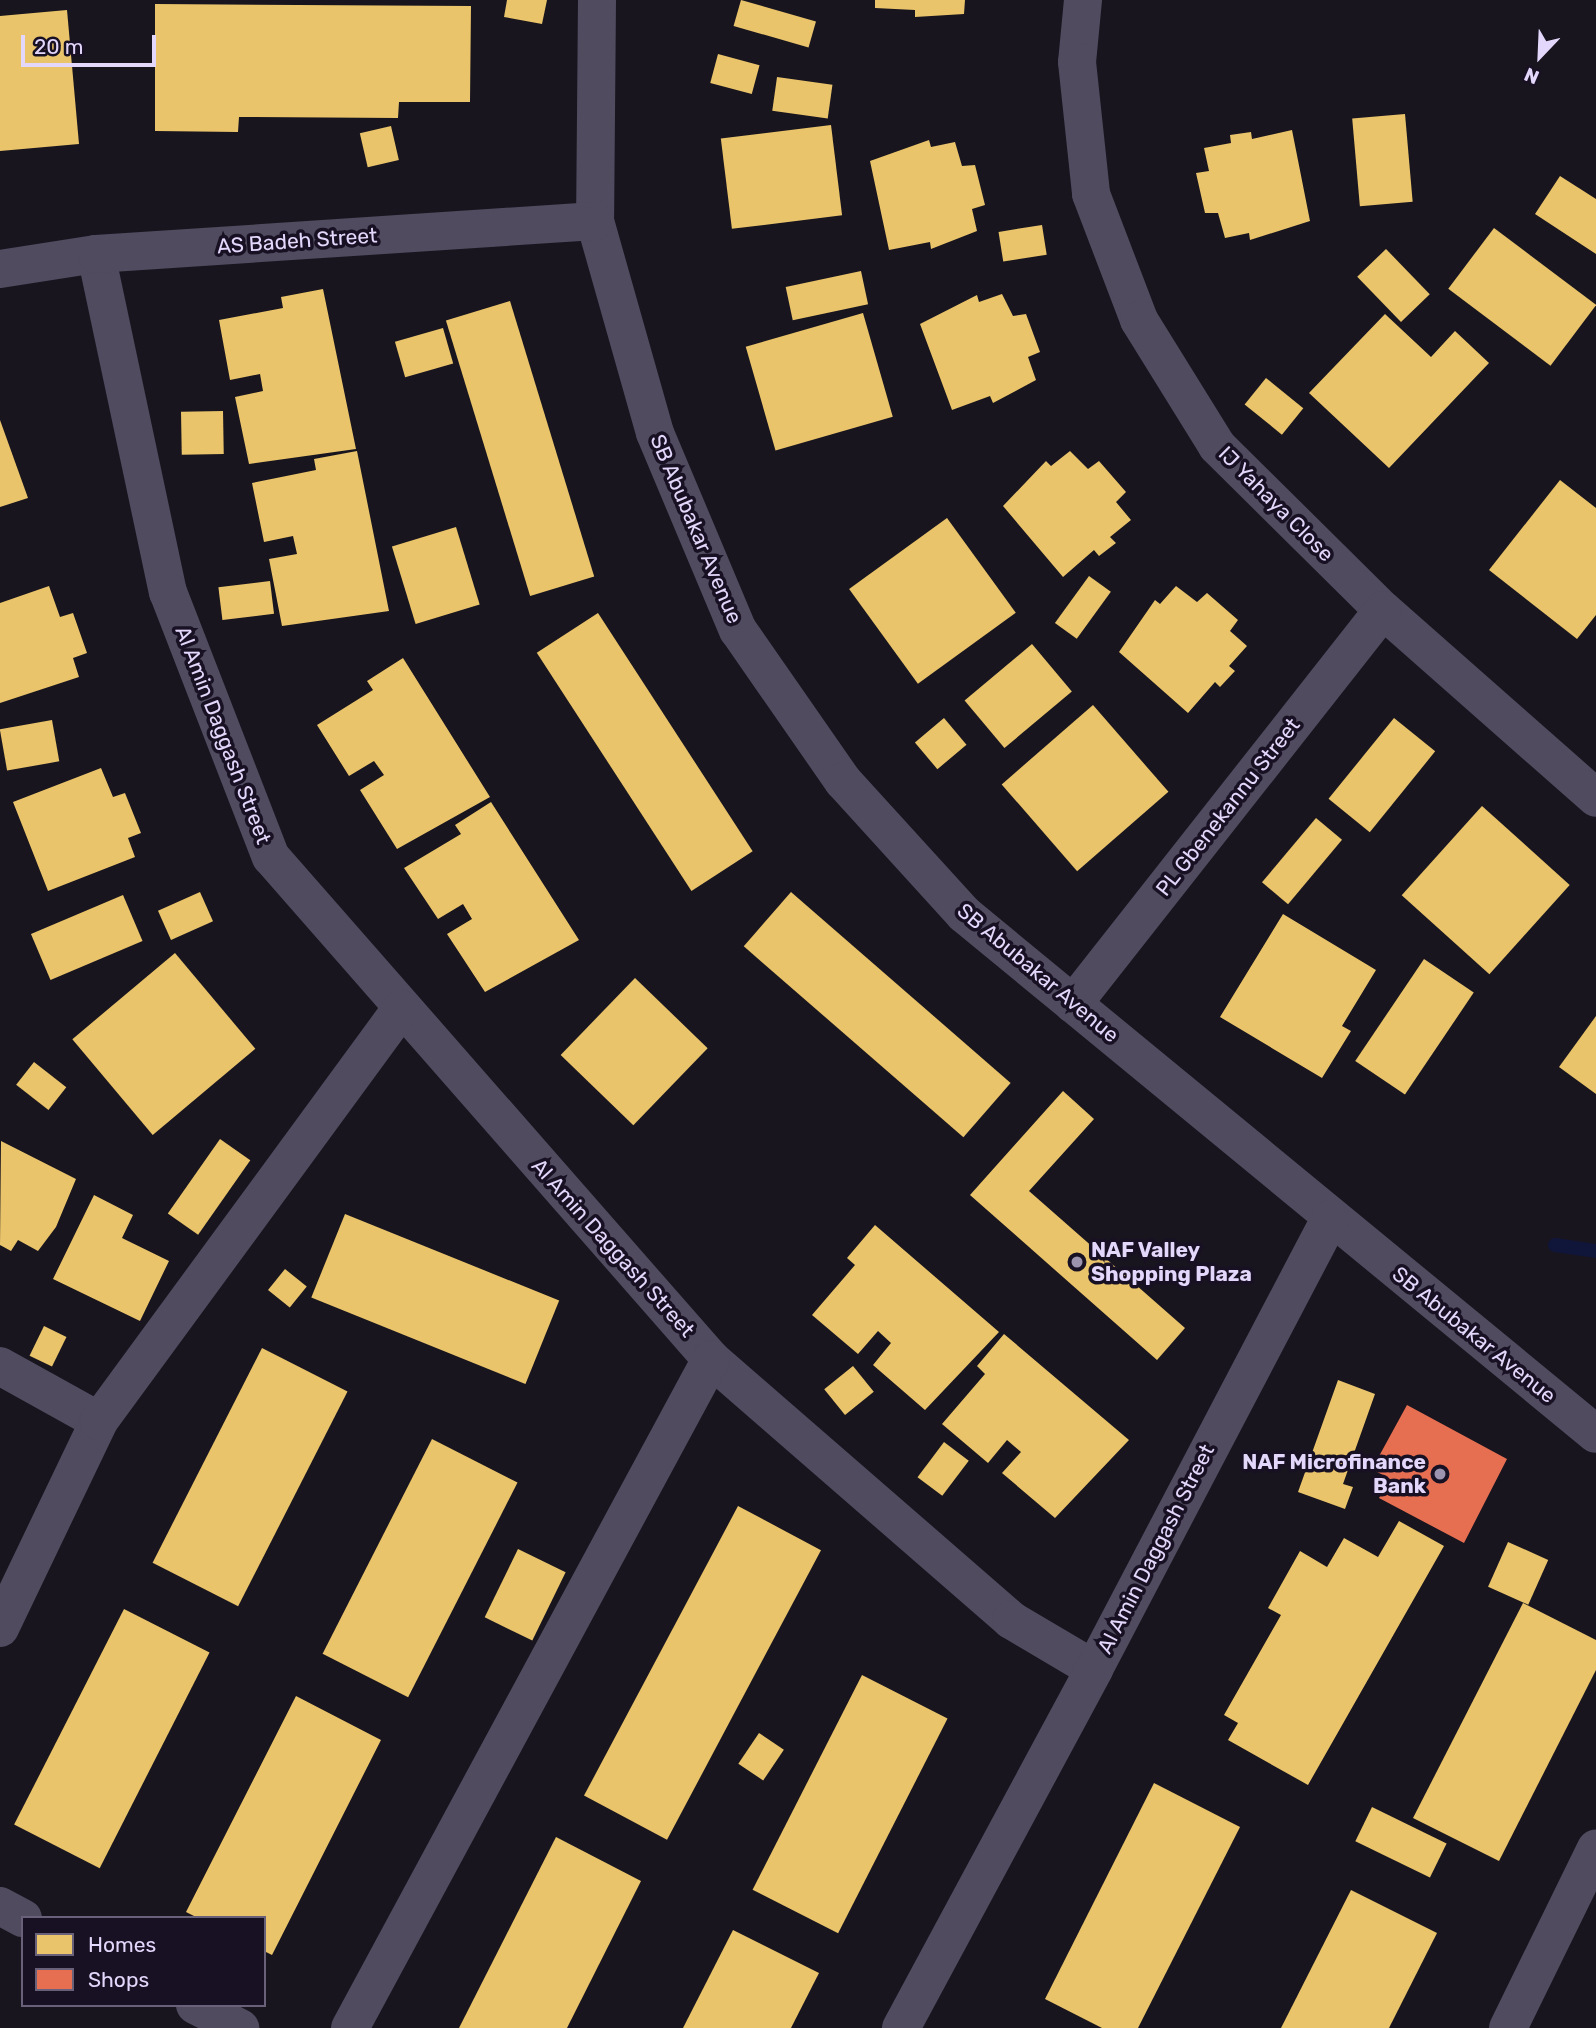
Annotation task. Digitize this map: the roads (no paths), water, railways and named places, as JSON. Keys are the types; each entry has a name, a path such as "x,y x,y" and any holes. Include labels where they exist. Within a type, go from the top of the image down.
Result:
{"street":[{"name":"SB Abubakar Avenue","path":"597,0 595,221 655,433 738,630 843,781 964,914 1329,1219 1596,1434"},
{"name":"IJ Yahaya Close","path":"1083,0 1076,62 1091,194 1139,320 1217,446 1383,610 1596,798"},
{"name":"AS Badeh Street","path":"0,270 96,254 595,221"},
{"name":"Al Amin Daggash Street","path":"96,254 168,592 271,857 401,1009 711,1359 1011,1619 1094,1669 1329,1219"},
{"name":"PL Gbenekannu Street","path":"1073,1004 1383,610"},
{"path":"0,1628 99,1421 401,1009"},
{"path":"350,2028 711,1359"},
{"path":"0,1366 99,1421"},
{"path":"901,2028 1094,1669"},
{"path":"1508,2028 1596,1848"},
{"path":"0,1906 21,1917"},
{"path":"199,2007 240,2028"}],"waterway":[{"path":"1555,1245 1596,1251"}],"place":[{"name":"NAF Valley Shopping Plaza","path":"1077,1262"},
{"name":"NAF Microfinance Bank","path":"1440,1474"}]}
